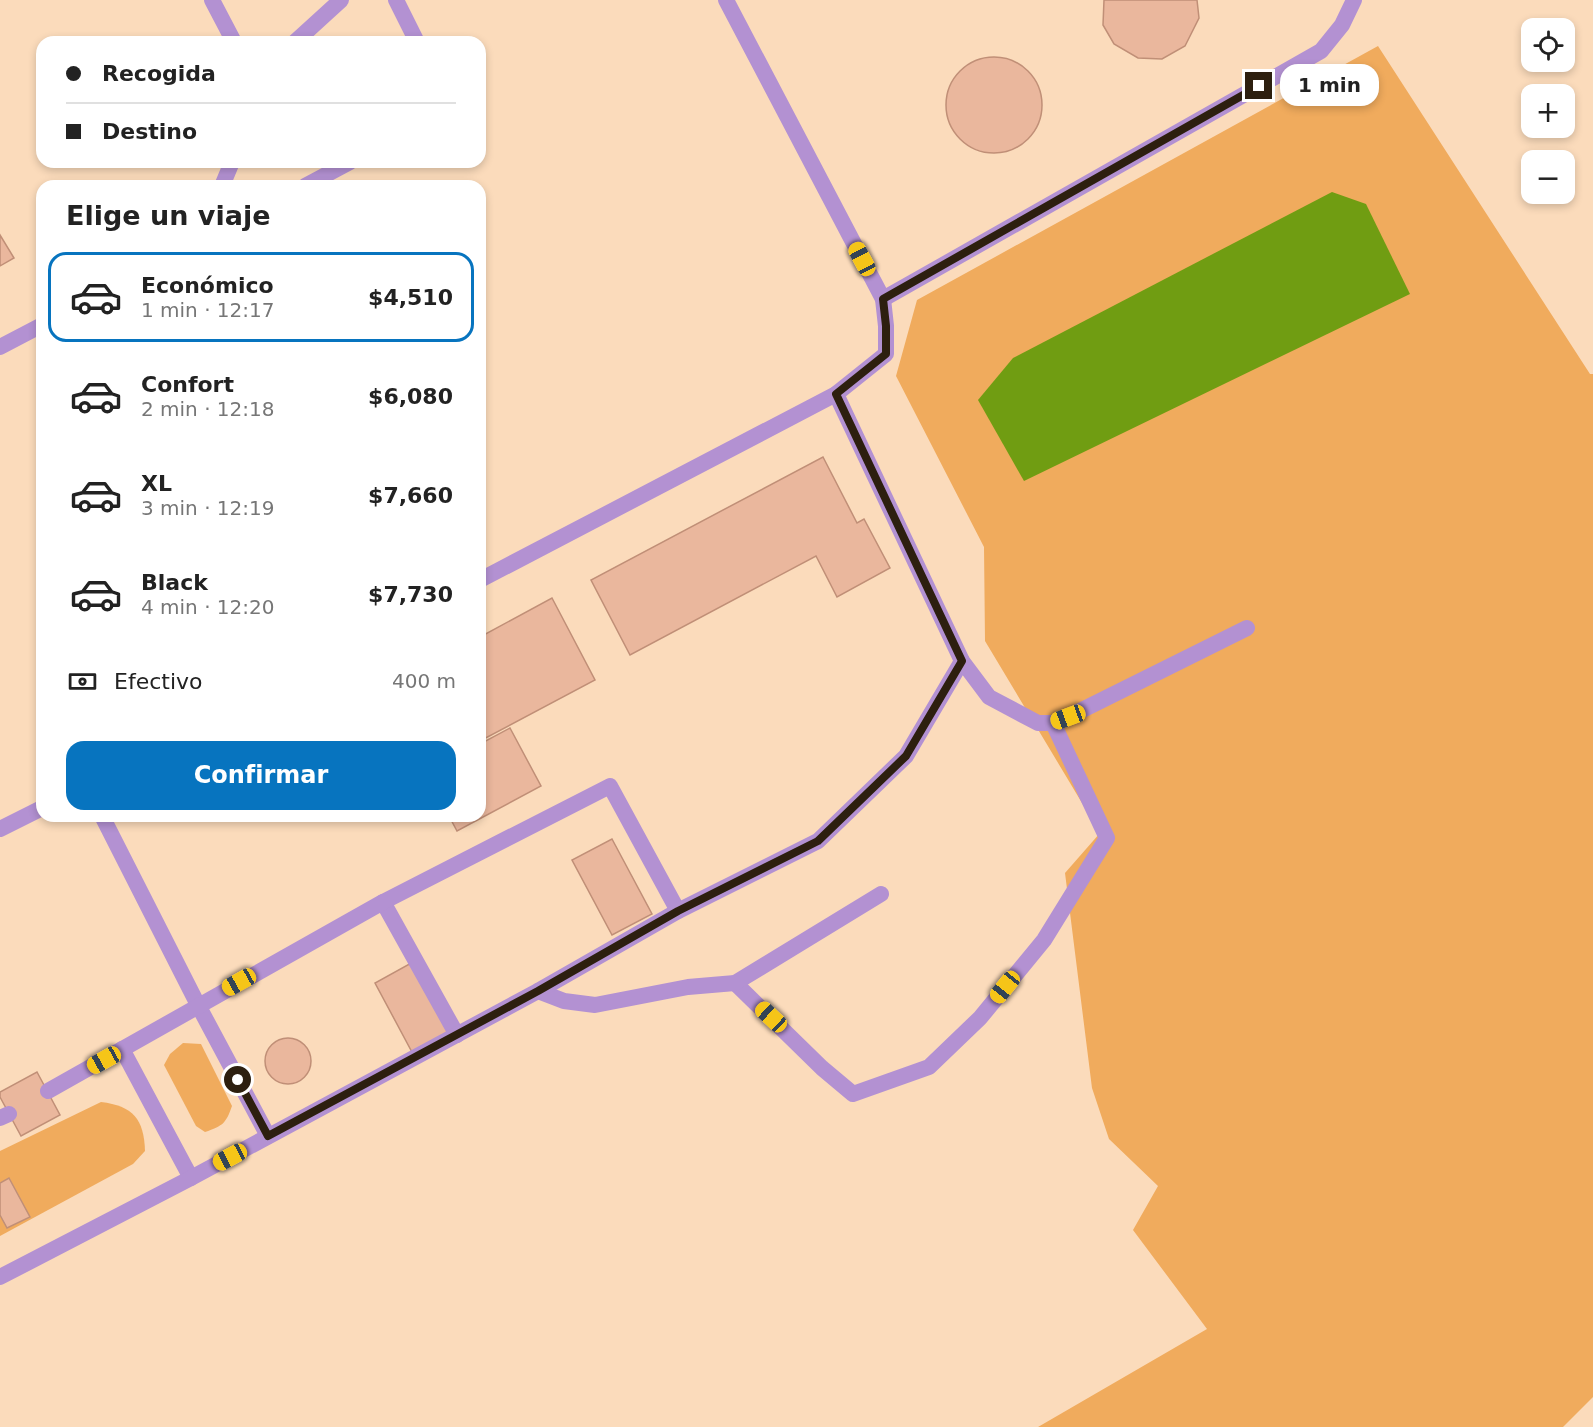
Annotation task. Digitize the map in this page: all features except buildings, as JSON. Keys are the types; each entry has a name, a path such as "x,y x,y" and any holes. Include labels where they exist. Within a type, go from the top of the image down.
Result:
{"lane":[{"path":"212,0 231,36"},
{"path":"303,36 341,0"},
{"path":"396,0 414,36"},
{"path":"486,577 836,394 886,354 883,299 726,0"},
{"path":"883,299 1321,51 1342,26 1354,0"},
{"path":"316,180 339,168"},
{"path":"0,347 36,328"},
{"path":"836,394 962,661 989,696 1038,723 1053,723 1247,628"},
{"path":"0,1277 191,1178 457,1035 678,911 818,841 906,756 962,661"},
{"path":"735,983 822,1068 853,1094 929,1067 980,1018 1044,940 1107,838 1053,723"},
{"path":"48,1091 383,902 610,786 678,911"},
{"path":"0,829 36,811"},
{"path":"105,822 268,1136"},
{"path":"538,991 564,1000 595,1005 688,987 735,983 881,894"},
{"path":"383,902 457,1035"},
{"path":"122,1049 191,1178"}],"shaded area":[{"path":"1378,46 1590,374 1593,374 1593,1397 1563,1427 1038,1427 1207,1329 1133,1230 1158,1186 1109,1139 1092,1088 1065,873 1100,833 985,641 984,547 896,376 917,300"},
{"path":"1332,192 1366,204 1410,294 1024,481 978,400 1013,358"},
{"path":"183,1043 201,1044 232,1106 223,1123 205,1132 196,1126 164,1065 170,1054"},
{"path":"101,1102 121,1107 135,1116 142,1130 145,1151 133,1164 0,1236 0,1151"}],"route":[{"path":"238,1080 268,1136 538,991 678,911 818,841 906,756 962,661 836,394 886,354 883,299 1259,86"}]}
